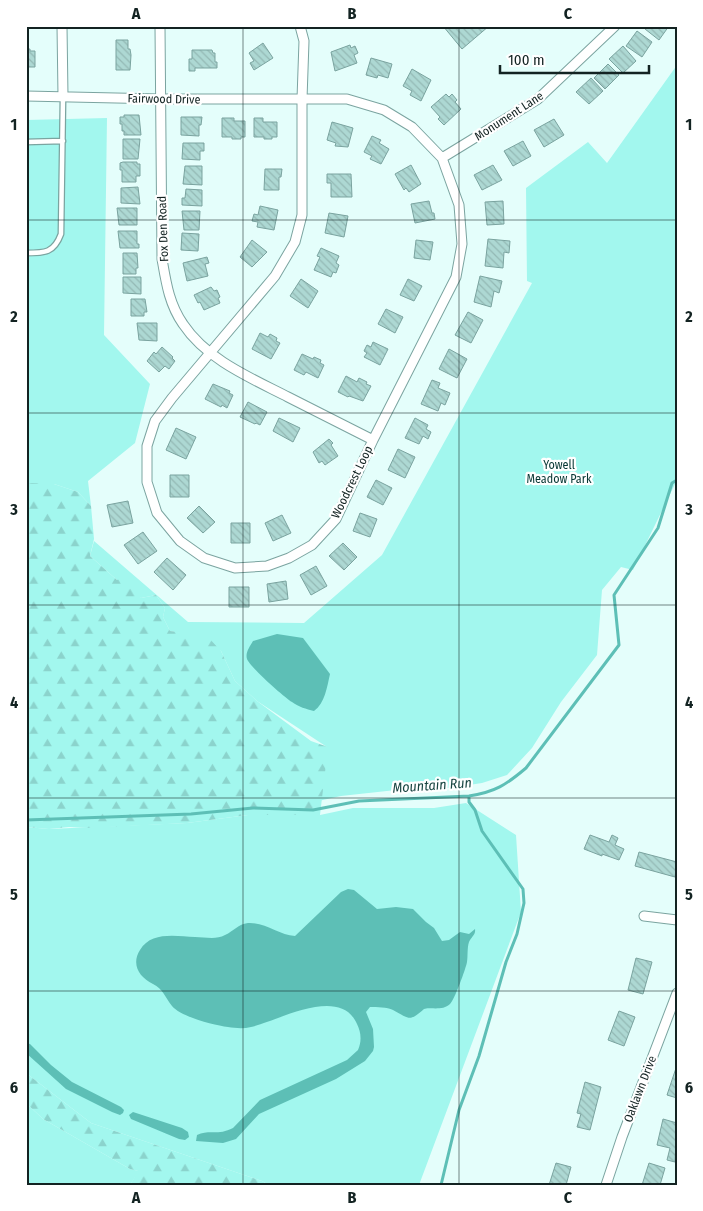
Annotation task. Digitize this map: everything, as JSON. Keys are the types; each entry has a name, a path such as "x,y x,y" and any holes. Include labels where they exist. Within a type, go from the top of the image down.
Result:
{"street":[{"path":"62,26 63,96"},
{"name":"Fox Den Road","path":"160,26 162,259 169,295 182,323 193,337 211,353 236,370 373,440"},
{"path":"300,26 304,41 302,98"},
{"name":"Monument Lane","path":"442,158 538,99 614,26"},
{"name":"Fairwood Drive","path":"26,96 161,99 302,98"},
{"name":"Woodcrest Loop","path":"302,98 347,99 384,110 412,127 442,158 459,205 462,244 456,277 373,440 336,519 312,545 289,558 267,566 235,568 204,558 180,541 157,513 147,482 147,446 155,422 172,398 275,276 295,242 302,215 302,98"},
{"path":"644,916 677,920"},
{"name":"Oaklawn Drive","path":"606,1185 677,993"}],"lane":[{"path":"26,253 48,251 58,242 61,234 63,96"},
{"path":"26,142 63,142"}],"green space":[{"name":"Yowell Meadow Park","path":"677,65 677,480 633,570 621,567 602,590 597,655 561,702 532,748 507,775 482,783 449,788 396,790 341,796 309,803 327,747 257,701 235,681 221,651 185,634 170,631 163,617 165,608 156,595 141,598 90,556 94,541 188,622 304,623 382,555 532,283 527,281 526,188 588,142 607,163"},
{"path":"107,118 104,335 150,384 135,443 88,481 91,506 78,492 54,484 26,484 26,120"},
{"path":"26,484 54,484 78,492 91,506 94,539 90,556 117,580 125,577 133,582 141,598 156,595 165,608 163,617 170,631 207,636 221,651 235,681 257,701 311,741 328,747 320,815 248,815 187,823 89,828 49,829 26,827"},
{"path":"466,803 516,835 521,912 419,1185 269,1185 91,1123 26,1073 26,827 49,829 187,823 248,815 320,815 353,808 434,808"},
{"path":"26,1073 91,1123 269,1185 130,1185 138,1171 130,1169 43,1119 26,1103"},
{"path":"26,1103 43,1119 130,1169 139,1171 130,1185 26,1185"}],"shaded area":[{"path":"277,634 303,638 330,674 321,704 314,711 300,707 288,699 260,675 247,659 247,652 253,641"},
{"path":"348,889 354,890 377,909 396,907 413,909 434,928 442,941 449,940 460,932 469,934 475,929 475,933 468,944 467,962 452,1002 441,1008 424,1009 409,1018 388,1008 370,1007 366,1012 373,1029 374,1047 365,1061 336,1079 259,1114 236,1139 223,1143 196,1141 197,1135 201,1133 223,1132 233,1128 260,1100 347,1060 358,1050 359,1030 349,1013 337,1007 323,1006 308,1009 245,1028 222,1026 190,1017 176,1010 159,988 140,974 136,960 140,950 145,944 157,937 222,937 241,925 248,923 260,924 295,936 341,892"},
{"path":"26,1043 30,1044 72,1082 121,1107 124,1110 123,1113 120,1115 112,1112 66,1089 26,1053"},
{"path":"133,1112 182,1128 188,1132 189,1137 185,1140 179,1139 131,1119 129,1115"}],"building":[{"path":"443,26 489,26 462,49"},
{"path":"646,26 669,26 659,40 645,29"},
{"path":"637,31 652,42 642,57 626,46"},
{"path":"116,40 128,40 128,49 130,49 131,55 130,70 116,70"},
{"path":"263,43 273,58 254,70 250,63 254,61 249,53"},
{"path":"350,45 351,48 355,46 358,53 354,55 357,63 335,71 331,52"},
{"path":"623,46 636,61 623,73 609,59"},
{"path":"26,49 35,51 35,67 26,67"},
{"path":"192,50 212,50 215,53 217,68 195,68 195,71 189,71 189,59 192,59"},
{"path":"371,58 392,64 388,78 378,75 377,78 366,75"},
{"path":"608,64 619,75 605,89 594,78"},
{"path":"412,69 431,80 421,101 410,95 412,91 403,86"},
{"path":"591,78 603,91 589,104 576,92"},
{"path":"446,94 449,97 452,94 457,100 455,102 461,109 444,125 431,107"},
{"path":"124,115 139,115 141,135 124,135 122,124 120,124 120,117 124,117"},
{"path":"181,117 202,117 201,125 199,125 199,136 181,135"},
{"path":"222,118 234,118 234,121 245,121 245,137 232,139 232,137 222,137"},
{"path":"254,118 263,118 263,122 277,122 277,137 264,139 264,137 254,137"},
{"path":"554,119 564,135 544,147 534,130"},
{"path":"332,122 353,128 348,147 335,146 336,143 327,140"},
{"path":"372,136 381,140 379,143 389,149 381,164 370,159 372,156 364,152"},
{"path":"123,139 140,139 138,159 123,159"},
{"path":"523,141 531,156 513,166 504,151"},
{"path":"183,143 204,143 204,151 200,151 200,160 182,159"},
{"path":"137,162 137,164 140,164 140,176 136,176 136,182 122,182 120,163"},
{"path":"411,165 421,184 409,192 406,188 404,190 395,174"},
{"path":"493,165 502,180 482,190 474,175"},
{"path":"185,166 202,166 202,185 183,184"},
{"path":"265,169 282,169 281,177 279,177 279,190 264,190"},
{"path":"327,174 351,174 352,197 331,197 331,183 327,183"},
{"path":"138,187 140,204 121,203 121,188"},
{"path":"186,189 202,190 202,206 182,205 182,198 185,198"},
{"path":"429,201 435,219 415,223 411,204"},
{"path":"503,201 504,224 487,225 485,202"},
{"path":"260,206 278,210 274,230 257,227 258,222 252,221 254,214 258,215"},
{"path":"117,208 137,208 137,225 119,225"},
{"path":"182,211 200,211 199,230 184,230"},
{"path":"329,213 348,216 344,237 325,233"},
{"path":"118,231 137,231 137,244 139,244 139,248 120,248"},
{"path":"182,233 199,234 198,251 181,250"},
{"path":"488,239 510,241 509,253 504,252 503,268 485,266"},
{"path":"252,240 267,252 252,267 240,257"},
{"path":"416,240 433,242 430,260 414,258"},
{"path":"321,248 339,256 336,263 339,265 336,273 333,272 331,277 314,270 320,257 317,256"},
{"path":"123,253 137,253 138,268 136,268 136,274 123,274"},
{"path":"207,257 209,263 205,264 208,276 187,281 183,263"},
{"path":"480,276 502,281 499,293 494,291 491,307 474,302"},
{"path":"123,277 141,277 141,294 123,293"},
{"path":"301,279 318,291 308,308 290,296"},
{"path":"408,279 422,286 414,301 400,295"},
{"path":"211,287 214,291 217,290 220,303 204,310 194,295"},
{"path":"131,299 145,299 147,312 144,312 144,316 131,316"},
{"path":"386,309 403,317 395,333 378,324"},
{"path":"468,312 483,320 471,343 455,335"},
{"path":"137,323 157,323 157,341 139,340"},
{"path":"260,333 268,337 270,334 277,338 276,341 280,343 271,359 252,349"},
{"path":"373,342 388,349 380,365 364,357 367,353 364,351 367,345 371,347"},
{"path":"162,347 175,361 169,369 165,366 159,372 147,361 154,352 156,354"},
{"path":"449,349 467,359 457,378 439,369"},
{"path":"302,354 321,360 320,363 324,365 318,378 306,372 304,375 294,370"},
{"path":"346,376 357,382 359,378 371,386 363,401 338,392"},
{"path":"432,380 440,383 438,388 450,393 445,405 441,403 438,411 421,404"},
{"path":"213,384 230,391 229,393 233,395 227,408 205,399"},
{"path":"248,402 267,412 260,425 240,417"},
{"path":"279,418 300,428 293,442 273,431"},
{"path":"415,418 428,425 426,429 431,432 428,439 423,436 419,444 405,438"},
{"path":"176,428 196,437 186,459 166,450"},
{"path":"329,439 333,443 331,445 338,456 325,465 322,461 319,463 313,452"},
{"path":"398,449 415,457 405,478 388,470"},
{"path":"170,475 189,475 189,497 170,497"},
{"path":"376,480 392,488 383,505 367,497"},
{"path":"128,501 133,523 112,527 107,505"},
{"path":"199,506 215,522 203,533 187,518"},
{"path":"360,513 377,519 370,537 353,531"},
{"path":"282,515 291,533 273,541 265,523"},
{"path":"231,523 250,523 250,543 231,543"},
{"path":"143,532 157,551 138,564 124,545"},
{"path":"343,543 357,557 344,570 329,556"},
{"path":"167,558 186,575 173,590 154,572"},
{"path":"316,566 327,586 311,595 300,575"},
{"path":"286,581 288,599 269,602 267,584"},
{"path":"229,587 249,587 249,607 229,607"},
{"path":"590,835 609,842 612,835 618,838 615,845 624,849 619,860 584,849"},
{"path":"639,852 677,862 675,877 635,866"},
{"path":"636,958 652,962 643,994 628,990"},
{"path":"619,1011 635,1017 624,1046 608,1040"},
{"path":"677,1065 677,1098 667,1095"},
{"path":"585,1082 601,1087 590,1130 577,1127 581,1114 577,1113"},
{"path":"663,1119 677,1123 675,1162 667,1160 670,1148 657,1145"},
{"path":"556,1163 571,1167 566,1185 549,1185"},
{"path":"649,1163 665,1168 660,1185 642,1185"}],"waterway":[{"name":"Mountain Run","path":"26,820 191,814 253,808 313,810 359,801 469,796 500,787 526,768 619,645 614,595 658,528 672,483 677,480"},
{"path":"441,1185 459,1110 479,1056 506,962 517,934 524,903 523,889 482,831 475,810 469,802 469,796"}]}
